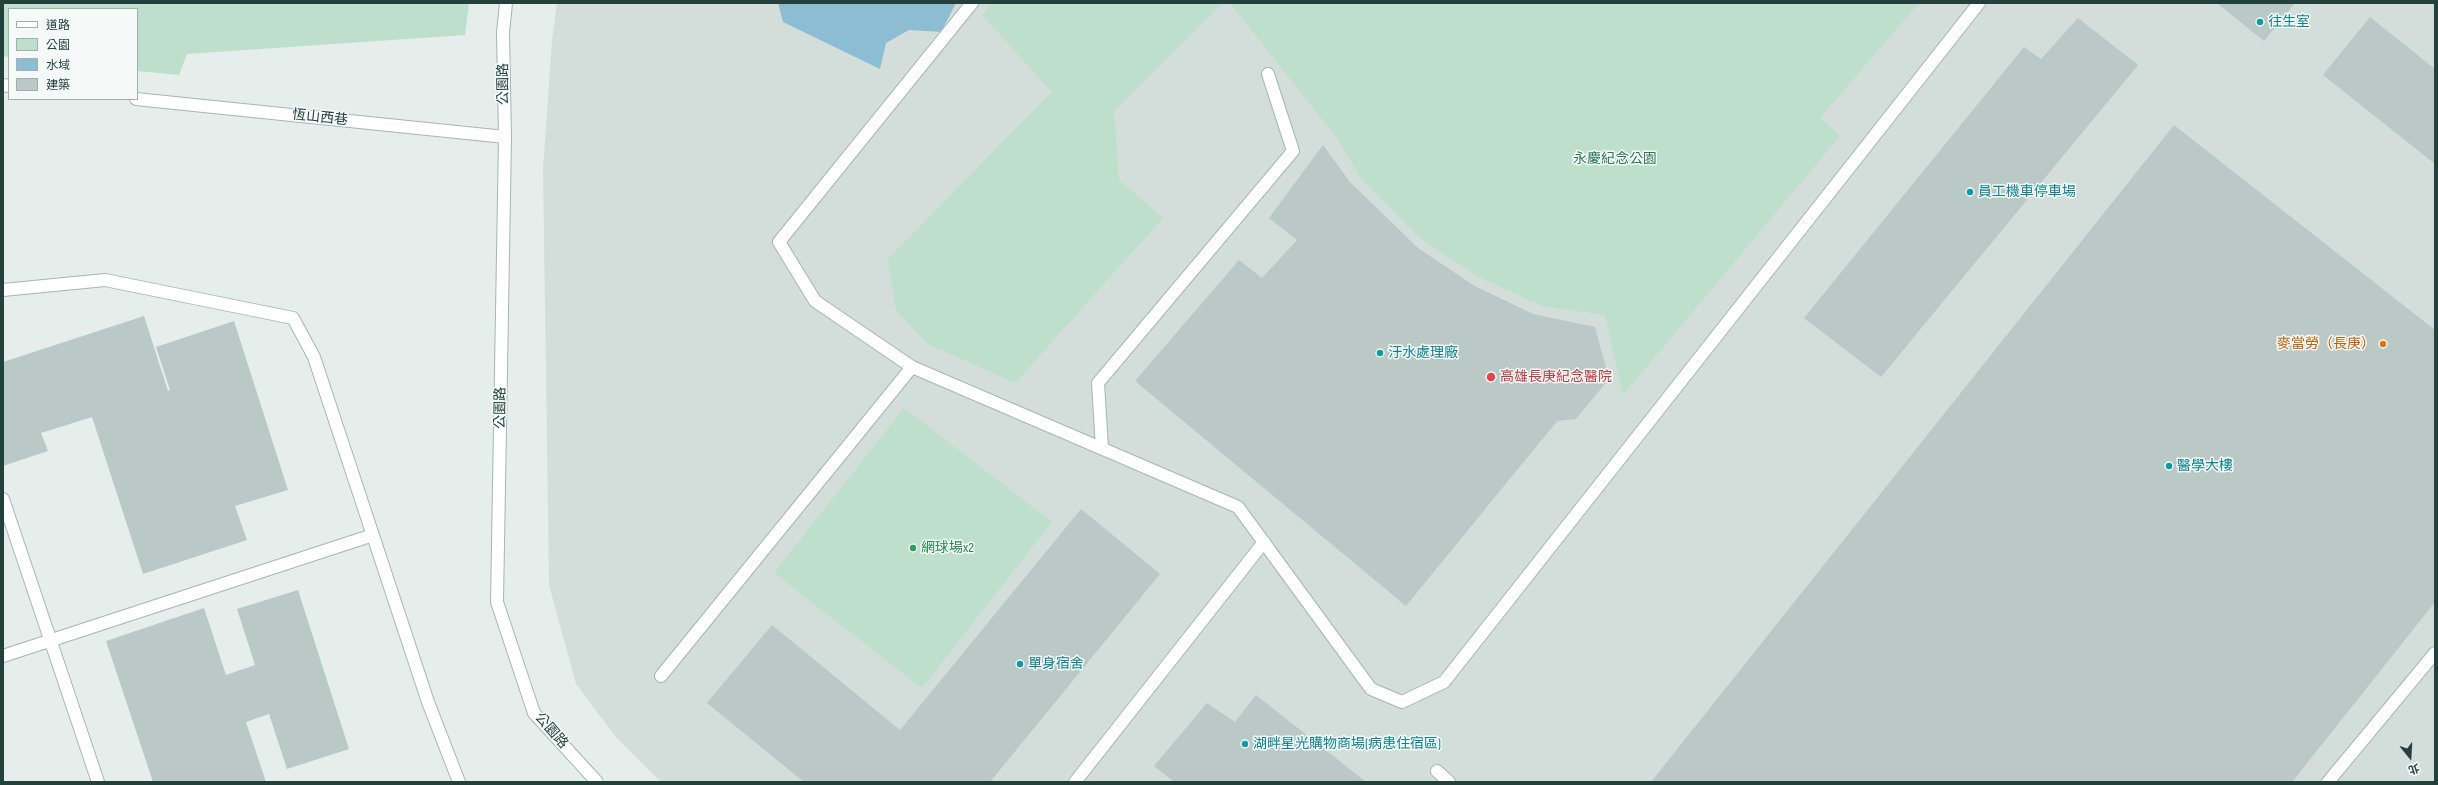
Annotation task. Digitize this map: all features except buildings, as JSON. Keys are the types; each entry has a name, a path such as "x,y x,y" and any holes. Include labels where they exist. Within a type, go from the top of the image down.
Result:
{"street":[{"name":"公園路","path":"506,3 503,33 505,137 497,602 534,713 597,782"},
{"path":"972,3 779,242 815,301 912,366 1238,507 1371,689 1402,702 1444,682 1980,3"},
{"path":"1102,448 1098,383 1293,151 1268,74"},
{"name":"恆山西巷","path":"138,99 505,137"},
{"path":"3,290 106,280 293,318 314,357 428,702 459,782"},
{"path":"661,676 912,366"},
{"path":"3,499 98,782"},
{"path":"3,656 373,535"},
{"path":"1074,782 1264,542"},
{"path":"2328,782 2435,653"},
{"path":"1437,771 1450,782"}],"shaded area":[{"name":"高雄長庚紀念醫院","path":"557,3 2435,3 2435,782 661,782 615,736 576,684 549,585 543,169 552,40"}],"green space":[{"path":"3,3 469,3 465,35 187,54 179,75 138,71 138,8 8,8 8,57 3,56"},
{"path":"992,3 1223,3 1114,111 1119,180 1163,218 1015,383 928,344 896,310 888,259 1052,92 982,15"},
{"name":"永慶紀念公園","path":"1230,3 1919,3 1820,118 1840,136 1623,395 1605,315 1542,306 1479,277 1424,241 1362,180 1337,138"},
{"name":"網球場x2","path":"904,408 1052,522 922,688 774,573"}],"water":[{"path":"778,3 956,3 941,32 909,30 886,43 880,69 783,22"}],"place":[{"name":"往生室","path":"2260,22"},
{"name":"員工機車停車場","path":"1970,192"},
{"name":"麥當勞（長庚）","path":"2383,344"},
{"name":"汙水處理廠","path":"1380,353"},
{"name":"高雄長庚紀念醫院","path":"1491,377"},
{"name":"醫學大樓","path":"2169,466"},
{"name":"網球場x2","path":"913,548"},
{"name":"單身宿舍","path":"1020,664"},
{"name":"湖畔星光購物商場(病患住宿區)","path":"1245,744"}]}
